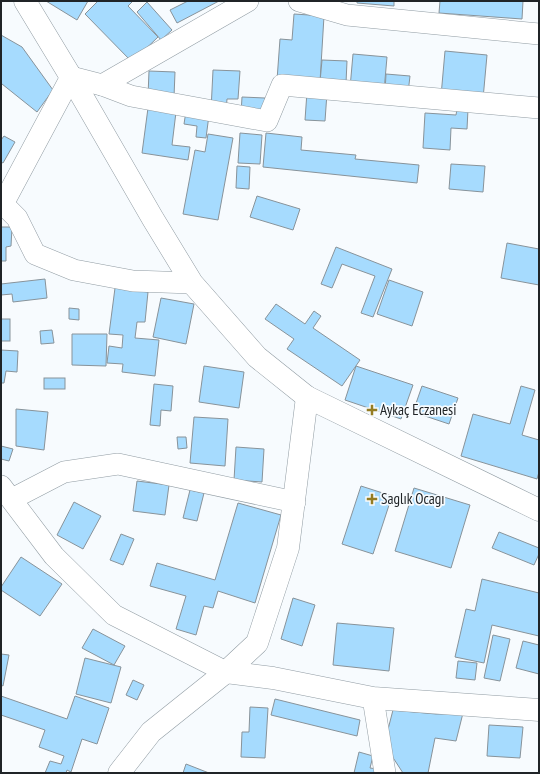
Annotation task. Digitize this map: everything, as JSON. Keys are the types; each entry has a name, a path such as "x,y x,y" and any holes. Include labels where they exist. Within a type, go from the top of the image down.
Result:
{"street":[{"path":"25,1 72,77 153,219 192,283 257,357 307,397 539,510"},
{"path":"102,85 248,1"},
{"path":"299,1 347,15 539,34"},
{"path":"72,77 102,85 131,96 267,121 282,85 539,108"},
{"path":"72,77 2,205 17,218 35,254 74,270 133,282 192,283"},
{"path":"118,773 151,732 226,672 257,643 288,548 307,397"},
{"path":"294,502 118,464 64,472 7,493 54,556 114,615 226,672 273,678 373,698 539,710"},
{"path":"373,698 386,773"}],"building":[{"path":"46,1 88,1 77,20"},
{"path":"98,1 133,1 128,6 158,37 132,62 85,14"},
{"path":"188,1 219,1 177,23 170,10"},
{"path":"357,1 394,1 394,6 357,3"},
{"path":"440,1 523,1 522,19 439,13"},
{"path":"147,2 172,30 161,40 137,12"},
{"path":"294,14 324,16 320,82 277,80 280,39 292,40"},
{"path":"1,35 22,47 53,90 37,112 2,84 1,85"},
{"path":"445,51 487,55 483,99 441,96"},
{"path":"353,54 387,57 384,91 350,88"},
{"path":"322,60 347,61 346,83 320,82"},
{"path":"213,70 240,71 238,99 227,99 226,111 211,110"},
{"path":"149,71 175,72 174,97 148,96"},
{"path":"386,74 410,76 408,93 385,92"},
{"path":"307,92 327,93 325,121 305,120"},
{"path":"242,97 265,98 264,116 241,114"},
{"path":"148,108 176,112 172,145 190,147 188,160 142,153"},
{"path":"457,109 468,109 467,129 451,128 450,150 423,148 425,113 456,115"},
{"path":"186,111 209,115 206,138 196,137 197,126 184,124"},
{"path":"240,133 262,135 260,164 238,163"},
{"path":"266,133 302,137 301,150 356,155 355,159 419,165 417,183 263,167"},
{"path":"208,134 233,138 218,220 183,214 195,150 205,152"},
{"path":"4,136 15,142 3,163 1,162 1,140"},
{"path":"451,164 485,166 483,192 449,189"},
{"path":"237,166 250,167 249,189 236,188"},
{"path":"257,196 300,209 293,230 250,217"},
{"path":"1,227 12,227 11,246 6,247 6,261 1,261"},
{"path":"507,243 539,249 539,285 501,278"},
{"path":"336,247 392,269 373,317 361,313 375,276 342,264 332,288 321,284"},
{"path":"45,279 47,298 13,302 12,294 1,295 1,284"},
{"path":"389,280 423,292 412,326 377,314"},
{"path":"115,288 148,292 145,322 137,322 135,338 159,340 155,376 122,372 123,364 107,363 109,346 122,348 123,335 109,334"},
{"path":"161,298 194,304 186,344 153,337"},
{"path":"276,304 305,324 314,311 321,316 313,328 360,360 342,386 287,349 294,339 265,319"},
{"path":"69,308 79,309 79,320 69,319"},
{"path":"1,319 10,319 10,341 1,341"},
{"path":"52,330 54,343 41,344 40,331"},
{"path":"72,334 107,334 106,366 72,365"},
{"path":"1,350 18,351 17,372 6,371 4,383 1,383"},
{"path":"204,366 244,372 239,408 199,402"},
{"path":"356,366 413,385 401,419 345,400"},
{"path":"44,378 65,378 65,389 44,389"},
{"path":"154,384 173,386 171,411 161,410 160,426 150,425"},
{"path":"422,386 458,398 449,424 413,412"},
{"path":"521,386 535,390 522,435 539,440 539,472 537,479 461,456 473,414 510,424"},
{"path":"16,409 48,412 44,450 16,446"},
{"path":"194,417 228,419 225,466 190,463"},
{"path":"177,437 186,437 187,448 178,449"},
{"path":"1,446 13,449 9,461 1,459"},
{"path":"236,447 264,449 262,482 234,480"},
{"path":"137,481 169,485 165,515 133,511"},
{"path":"361,486 392,496 373,554 342,544"},
{"path":"414,488 470,505 451,568 395,551"},
{"path":"190,490 204,493 197,521 183,518"},
{"path":"74,502 101,516 83,549 57,535"},
{"path":"238,503 281,515 255,603 218,591 213,608 204,606 196,635 176,629 186,596 150,586 157,563 215,580"},
{"path":"499,532 539,548 539,554 534,565 492,548"},
{"path":"121,534 134,539 123,565 110,560"},
{"path":"21,557 62,584 40,616 1,590 1,587"},
{"path":"482,579 539,593 539,636 492,625 484,663 455,657 466,609 475,611"},
{"path":"293,598 315,605 302,646 281,639"},
{"path":"337,623 394,628 389,671 333,665"},
{"path":"93,629 125,646 114,665 82,648"},
{"path":"493,635 510,639 500,681 484,678"},
{"path":"523,641 539,645 539,674 516,668"},
{"path":"1,654 9,655 3,686 1,685"},
{"path":"85,658 121,667 111,703 76,694"},
{"path":"458,661 477,663 475,680 456,678"},
{"path":"133,680 144,685 137,700 126,695"},
{"path":"1,696 67,719 75,696 109,708 97,744 82,739 71,772 67,770 66,773 45,773 50,761 61,764 64,756 39,747 45,730 1,715"},
{"path":"275,699 360,720 357,736 271,715"},
{"path":"250,707 268,708 265,758 241,757 242,732 249,732"},
{"path":"393,710 436,714 463,713 456,741 435,738 428,773 403,773 390,753 385,741"},
{"path":"489,725 523,727 520,758 487,756"},
{"path":"359,752 373,756 370,768 378,769 377,773 354,773"},
{"path":"186,764 209,773 183,773"}],"place":[{"name":"Aykaç Eczanesi","path":"372,410"},
{"name":"Saglık Ocagı","path":"372,499"}]}
